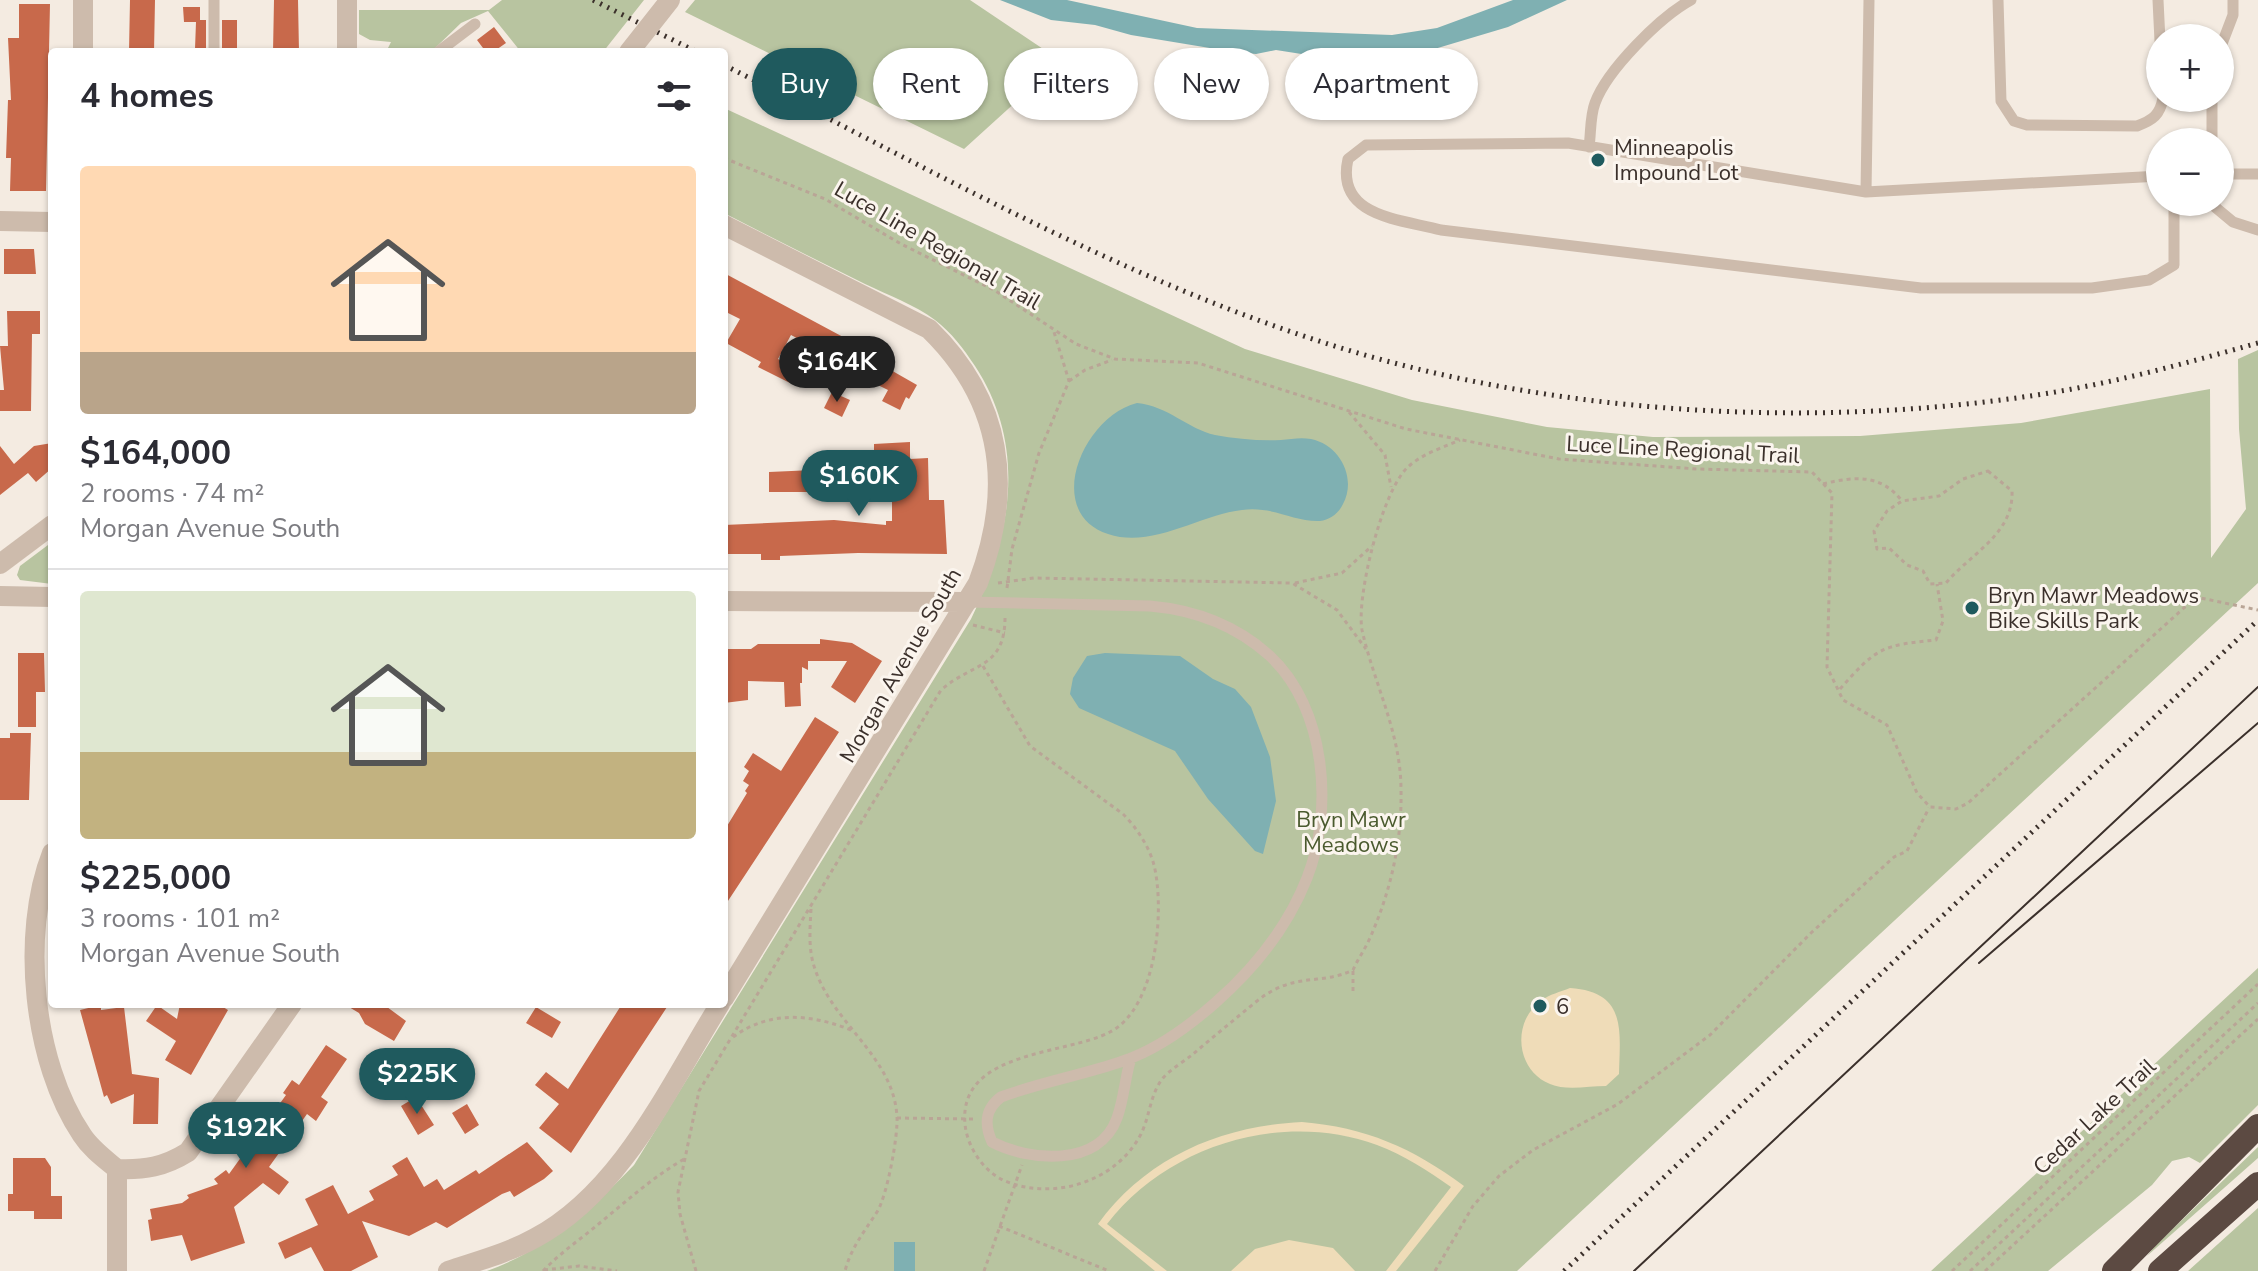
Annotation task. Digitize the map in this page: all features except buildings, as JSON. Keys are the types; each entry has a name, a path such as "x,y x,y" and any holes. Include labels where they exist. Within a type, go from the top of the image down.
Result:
{"highway":[{"path":"2114,1271 2254,1132"},
{"path":"2160,1271 2258,1184"}],"street":[{"path":"83,0 83,48"},
{"path":"347,0 347,48"},
{"path":"632,48 670,0"},
{"path":"0,221 48,222"},
{"name":"Morgan Avenue South","path":"728,227 929,329 953,352 972,380 993,429 998,480 987,560 968,612 728,992"},
{"path":"0,564 48,528"},
{"path":"0,596 48,597"},
{"path":"728,601 968,612"},
{"path":"48,866 43,883 35,960 39,1022 48,1060 82,1136 117,1169 144,1171 170,1164 188,1152 289,1008"},
{"path":"448,1271 536,1238 589,1197 646,1124 718,1008"},
{"path":"117,1169 117,1271"}],"lane":[{"path":"214,0 214,48"},
{"path":"1589,147 1595,103 1622,62 1674,4 1691,0"},
{"path":"1866,192 1869,0"},
{"path":"1998,0 2001,101 2005,113 2014,121 2027,125 2137,126 2152,121 2159,112"},
{"path":"2158,0 2159,24"},
{"path":"2230,24 2233,0"},
{"path":"443,48 475,24"},
{"path":"2146,177 1866,192 1568,143 1366,145 1348,159 1344,177 1349,193 1366,210 1441,230 1921,288 2092,288 2149,280 2174,265 2174,216"},
{"path":"2234,174 2258,174"},
{"path":"2226,216 2233,222 2258,230"},
{"path":"968,612 1150,606 1179,608 1210,618 1244,636 1272,658 1303,706 1314,734 1322,799 1318,840 1308,877 1286,921 1264,953 1215,1004 1180,1030 1131,1058 1001,1097 992,1104 987,1120 992,1142 1026,1154 1060,1157 1085,1150 1103,1139 1117,1120 1131,1058"}],"path":[{"name":"Luce Line Regional Trail","path":"728,160 825,199 901,244 982,283 1052,329 1115,359 1198,363 1406,429 1559,459 1697,469 1812,472 1832,493 1834,520 1825,655 1843,700 1887,725 1917,793 1930,807"},
{"path":"1052,329 1069,381"},
{"path":"1006,593 1012,549 1039,453 1069,381 1085,370 1115,359"},
{"path":"1348,412 1385,455 1391,491"},
{"path":"1353,991 1353,970 1369,939 1390,883 1400,834 1399,763 1385,700 1362,627 1374,544 1391,491 1407,468 1461,440"},
{"path":"1988,471 2012,491 2013,509 2006,522 1946,583 1930,584 1923,571 1907,565 1889,548 1877,549 1874,531 1887,511 1902,501 1939,496 1963,479 1988,471"},
{"path":"1823,484 1868,477 1890,486 1902,501"},
{"path":"988,584 1034,578 1292,583 1342,573 1374,544"},
{"path":"1292,583 1337,610 1370,656"},
{"path":"1839,690 1863,663 1893,643 1936,640 1943,621 1937,584"},
{"path":"1435,1271 1473,1206 1499,1176 1533,1150 1618,1104 1710,1035 1811,933 1894,857 1907,851 1930,807 1956,809 1976,796 2196,597 2258,610"},
{"path":"968,612 1005,633"},
{"path":"696,1271 680,1214 678,1192 699,1091 941,690 953,679 983,666 996,655 1005,633 1005,613"},
{"path":"983,666 1030,746 1050,764 1115,807 1134,824 1154,865 1158,915 1142,997 1123,1022 1110,1032 1008,1061 993,1070 970,1096 965,1119 969,1143 978,1158 998,1178 1015,1185 1055,1190 1097,1177 1130,1151 1164,1077 1259,999 1293,981 1353,970"},
{"path":"811,905 810,949 815,970 851,1030 881,1065 897,1118 883,1198 863,1228 845,1271"},
{"name":"Cedar Lake Trail","path":"1952,1271 2258,984"},
{"name":"Cedar Lake Trail","path":"1970,1271 2258,1003"},
{"path":"729,1040 746,1028 792,1017 820,1018 851,1030"},
{"name":"Cedar Lake Trail","path":"1985,1271 2258,1019"},
{"path":"897,1118 987,1120"},
{"path":"984,1271 1026,1154"},
{"path":"544,1270 566,1247 600,1223 637,1189 686,1158"},
{"path":"999,1226 1109,1271"},
{"path":"544,1270 579,1266 617,1271"}],"green space":[{"path":"502,0 644,0 606,48 518,48 488,11 461,23 435,48 388,48 391,42 370,40 359,34 359,10 489,10"},
{"path":"695,0 970,0 1042,48 1004,48 1004,113 964,149 905,120 988,120 988,48 873,48 873,104 857,96 857,48 758,48 685,12"},
{"name":"Bryn Mawr Meadows","path":"728,110 1245,349 1412,400 1547,427 1653,437 1860,436 2021,423 2210,389 2211,558 2246,509 2239,429 2238,359 2258,350 2258,583 1517,1271 487,1271 548,1240 601,1198 634,1165 971,619 985,588 1004,524 1008,492 1008,460 992,397 962,347 941,325 910,305 728,215"},
{"path":"48,545 48,584 20,580 17,575 20,566"},
{"path":"2258,968 2258,1105 2200,1163 2189,1157 2172,1161 2152,1185 2048,1271 1931,1271"},
{"path":"2258,1147 2258,1158 2147,1256 2156,1245"},
{"path":"2258,1208 2258,1271 2188,1271"}],"sand":[{"path":"1570,988 1602,997 1611,1005 1616,1016 1620,1043 1619,1074 1606,1086 1570,1088 1550,1084 1538,1077 1524,1057 1522,1032 1525,1020 1541,1001"},
{"path":"1302,1122 1347,1129 1388,1142 1426,1161 1464,1186 1396,1271 1386,1271 1451,1187 1397,1154 1341,1135 1303,1131 1266,1134 1229,1142 1194,1155 1162,1173 1132,1196 1107,1224 1167,1271 1155,1271 1098,1224 1139,1180 1188,1149 1243,1130"},
{"path":"1289,1240 1333,1248 1355,1271 1231,1271 1255,1249"}],"water":[{"path":"1000,0 1067,0 1197,28 1392,35 1437,28 1513,0 1567,0 1508,27 1438,48 1285,48 1285,51 1269,51 1269,48 1210,48 1131,35 1095,25 1051,20"},
{"path":"1137,403 1158,408 1215,435 1256,440 1307,438 1321,442 1338,455 1347,474 1347,494 1343,504 1334,516 1320,521 1253,509 1226,513 1141,537 1108,534 1088,523 1077,507 1074,487 1078,466 1100,426 1117,412"},
{"path":"1105,653 1180,656 1213,679 1235,689 1251,707 1270,757 1276,801 1263,854 1255,851 1208,799 1175,751 1079,708 1070,694 1073,678 1087,656"},
{"path":"894,1242 915,1242 915,1271 894,1271"}],"tram line":[{"path":"1634,1271 2258,687"},
{"path":"1979,963 2258,723"}],"railway":[{"path":"593,0 689,48"},
{"path":"728,67 1027,220 1182,290 1341,348 1509,388 1595,401 1683,409 1771,413 1858,412 1945,406 2088,386 2258,343"},
{"path":"1564,1271 2258,620"}],"place":[{"name":"Minneapolis Impound Lot","path":"1598,160"},
{"name":"Bryn Mawr Meadows Bike Skills Park","path":"1972,608"},
{"name":"6","path":"1540,1006"}]}
